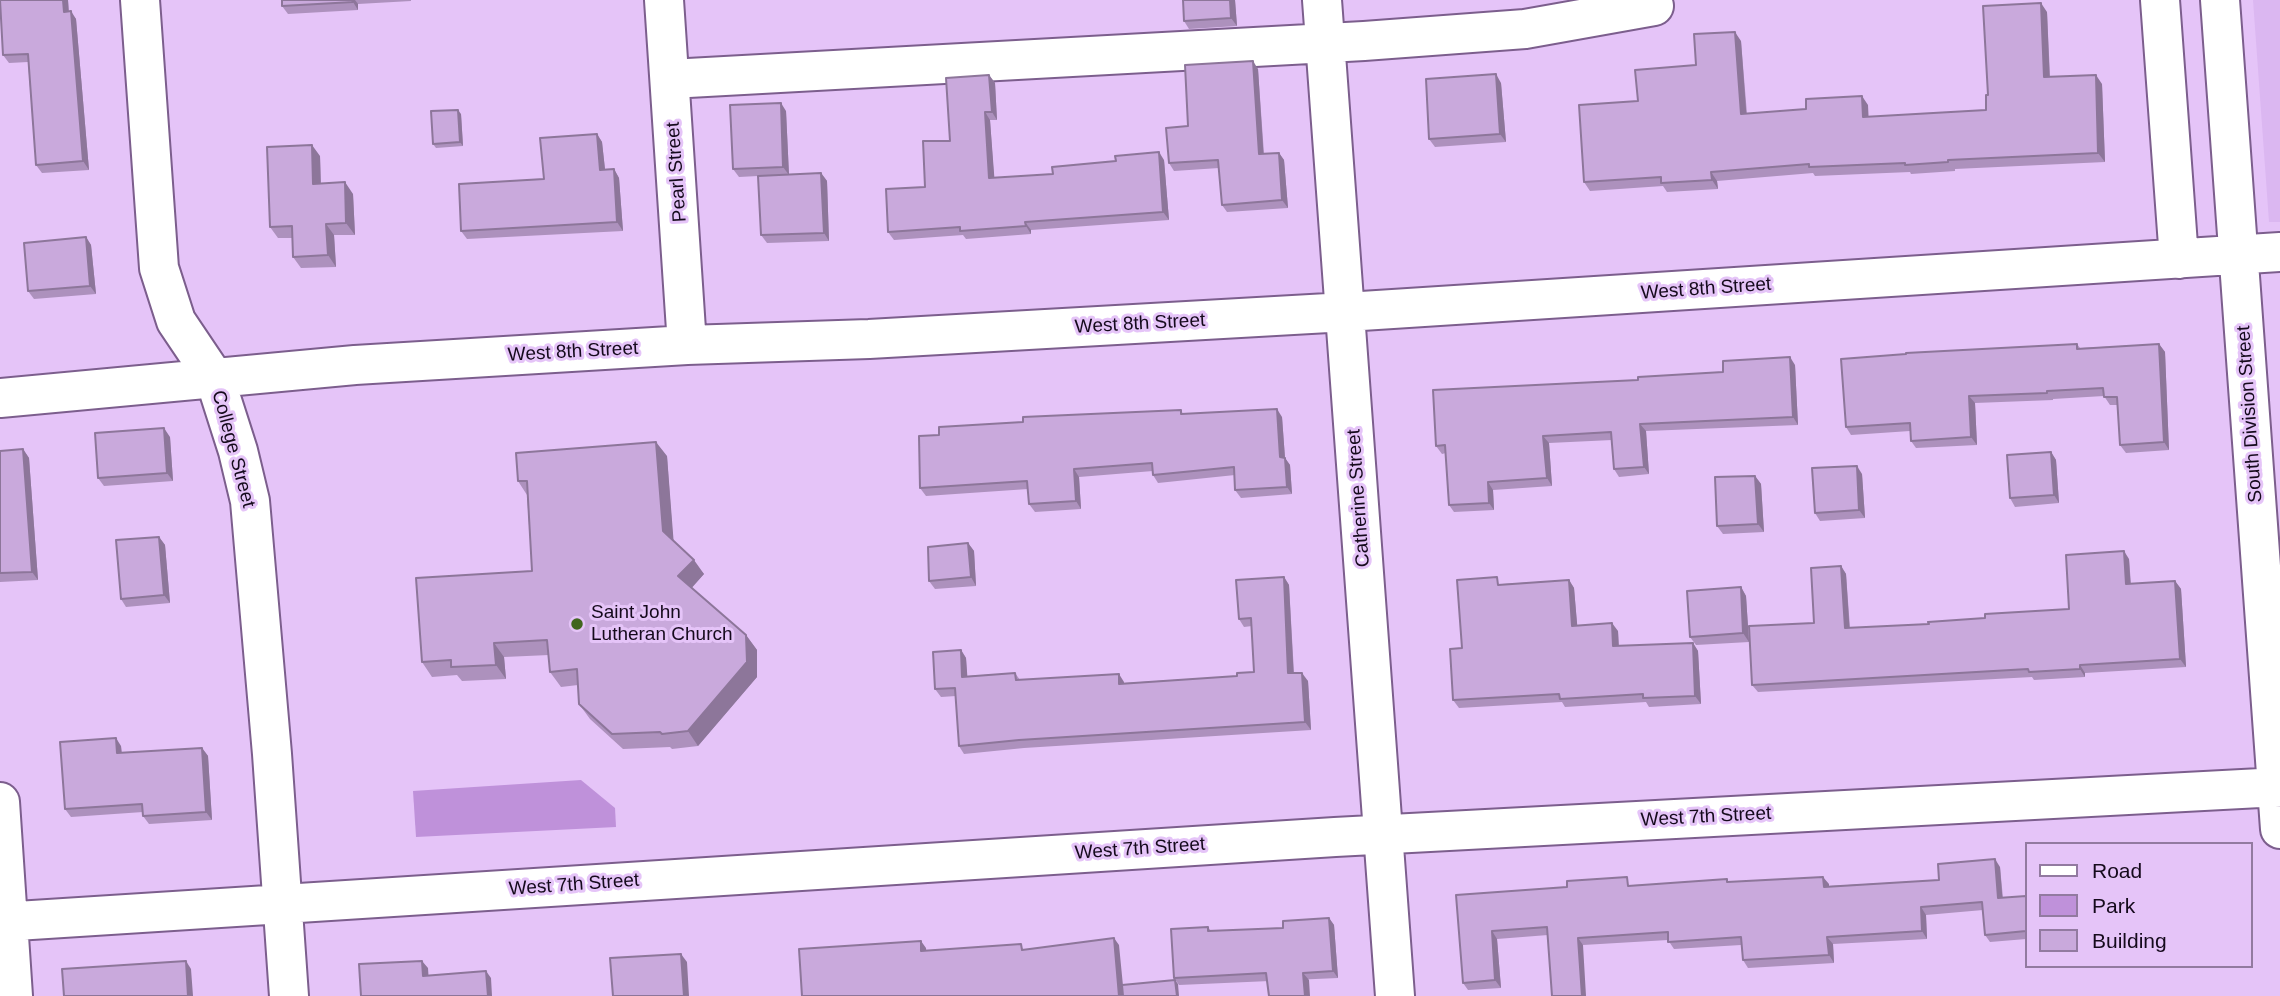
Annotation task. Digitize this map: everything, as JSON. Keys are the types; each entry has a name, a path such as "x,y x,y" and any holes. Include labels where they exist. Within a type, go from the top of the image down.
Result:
{"street":[{"name":"College Street","path":"140,0 159,268 176,321 215,379 238,451 250,501 289,996"},
{"name":"Pearl Street","path":"664,0 687,345"},
{"name":"Catherine Street","path":"1322,0 1395,996"},
{"path":"2160,0 2179,259"},
{"name":"South Division Street","path":"2220,0 2280,829"},
{"path":"670,79 1364,41 1525,29 1654,6"},
{"name":"West 8th Street","path":"0,398 355,365 687,345 869,339 1346,312 2280,252"},
{"name":"West 7th Street","path":"4,922 1383,834 2278,787"},
{"path":"0,802 4,922 13,996"}],"shaded area":[{"path":"2253,0 2280,0 2280,222 2269,222"}],"green space":[{"path":"581,780 615,808 616,827 416,837 413,791"}],"building":[{"path":"0,0 63,0 64,12 71,11 83,161 36,165 28,54 3,55"},
{"path":"282,0 352,0 353,2 282,6"},
{"path":"1183,0 1230,0 1231,18 1184,21"},
{"path":"2041,3 2044,77 2096,75 2098,153 1948,160 1905,165 1809,167 1809,164 1711,172 1712,180 1661,183 1661,177 1584,182 1579,105 1638,101 1635,70 1696,65 1694,34 1735,32 1741,114 1806,109 1806,99 1862,96 1863,117 1986,110 1988,95 1983,6"},
{"path":"1253,61 1259,154 1279,153 1282,200 1222,205 1218,160 1169,163 1166,128 1188,126 1185,65"},
{"path":"1496,74 1500,134 1429,139 1426,79"},
{"path":"989,75 992,112 985,112 989,178 1053,174 1052,167 1116,161 1115,156 1159,152 1163,212 1025,222 1026,226 960,231 960,227 888,232 886,189 925,187 923,141 950,141 946,78"},
{"path":"781,103 783,167 733,169 730,105"},
{"path":"458,110 460,142 433,144 431,111"},
{"path":"597,134 600,170 614,169 617,222 461,231 459,184 544,179 540,138"},
{"path":"312,145 313,184 345,182 346,223 326,224 328,255 293,257 292,226 270,227 267,147"},
{"path":"821,173 824,233 761,235 758,176"},
{"path":"86,237 90,286 28,291 24,243"},
{"path":"2077,344 2077,349 2159,344 2164,442 2120,445 2117,397 2104,397 2103,388 1969,396 1971,437 1911,441 1910,423 1846,427 1841,359"},
{"path":"1790,357 1793,417 1640,424 1644,467 1614,469 1611,432 1543,436 1547,478 1488,482 1489,503 1449,505 1445,445 1436,446 1433,390 1638,380 1638,377 1723,372 1723,361"},
{"path":"1277,409 1280,457 1285,458 1287,487 1235,490 1234,467 1153,475 1152,463 1074,469 1076,501 1029,504 1027,481 920,488 919,436 939,435 939,427 1023,422 1023,417"},
{"path":"164,428 167,473 98,478 95,433"},
{"name":"Saint John Lutheran Church","path":"656,442 663,531 694,560 678,576 746,635 747,662 688,731 612,734 579,704 577,669 550,672 547,640 494,643 496,665 451,667 451,660 422,662 416,578 532,571 527,481 518,481 516,453"},
{"path":"23,449 32,572 0,573 0,451"},
{"path":"2051,452 2054,495 2010,498 2007,455"},
{"path":"1857,466 1859,510 1815,513 1812,468"},
{"path":"1755,476 1758,524 1717,526 1715,477"},
{"path":"159,537 164,595 121,599 116,540"},
{"path":"968,543 971,577 929,581 928,547"},
{"path":"2124,551 2126,584 2175,581 2180,659 2080,665 2080,669 2029,672 2028,669 1752,685 1749,626 1814,623 1811,568 1841,566 1845,628 1929,624 1928,622 1985,618 1985,614 2069,609 2066,555"},
{"path":"1284,577 1288,673 1302,673 1305,722 959,746 955,688 935,689 933,652 961,650 962,677 1015,673 1016,680 1119,674 1119,684 1237,676 1237,673 1254,672 1251,618 1239,619 1236,580"},
{"path":"1497,577 1498,585 1569,580 1572,626 1612,623 1613,646 1693,643 1695,696 1643,698 1643,694 1560,699 1559,694 1453,700 1450,649 1462,648 1457,580"},
{"path":"1741,587 1743,633 1690,637 1687,591"},
{"path":"116,738 117,753 202,748 206,812 143,816 142,804 65,809 60,742"},
{"path":"1995,859 1998,898 2024,896 2024,931 1985,935 1982,902 1921,907 1922,931 1827,937 1829,955 1743,960 1741,937 1668,942 1668,932 1578,938 1582,996 1552,996 1547,927 1492,931 1495,980 1463,983 1456,895 1567,887 1567,881 1627,877 1628,886 1727,879 1727,882 1823,877 1824,887 1939,880 1938,864"},
{"path":"1329,918 1333,971 1303,973 1305,996 1269,996 1266,973 1174,978 1171,929 1208,927 1208,931 1283,928 1283,921"},
{"path":"1114,938 1119,996 802,996 799,949 921,941 921,951 1021,944 1022,950"},
{"path":"681,954 684,996 613,996 610,958"},
{"path":"186,961 188,996 64,996 62,969"},
{"path":"422,961 423,976 486,971 488,996 361,996 359,964"},
{"path":"1175,980 1177,996 1123,996 1122,985"}],"place":[{"name":"Saint John Lutheran Church","path":"577,624"}]}
